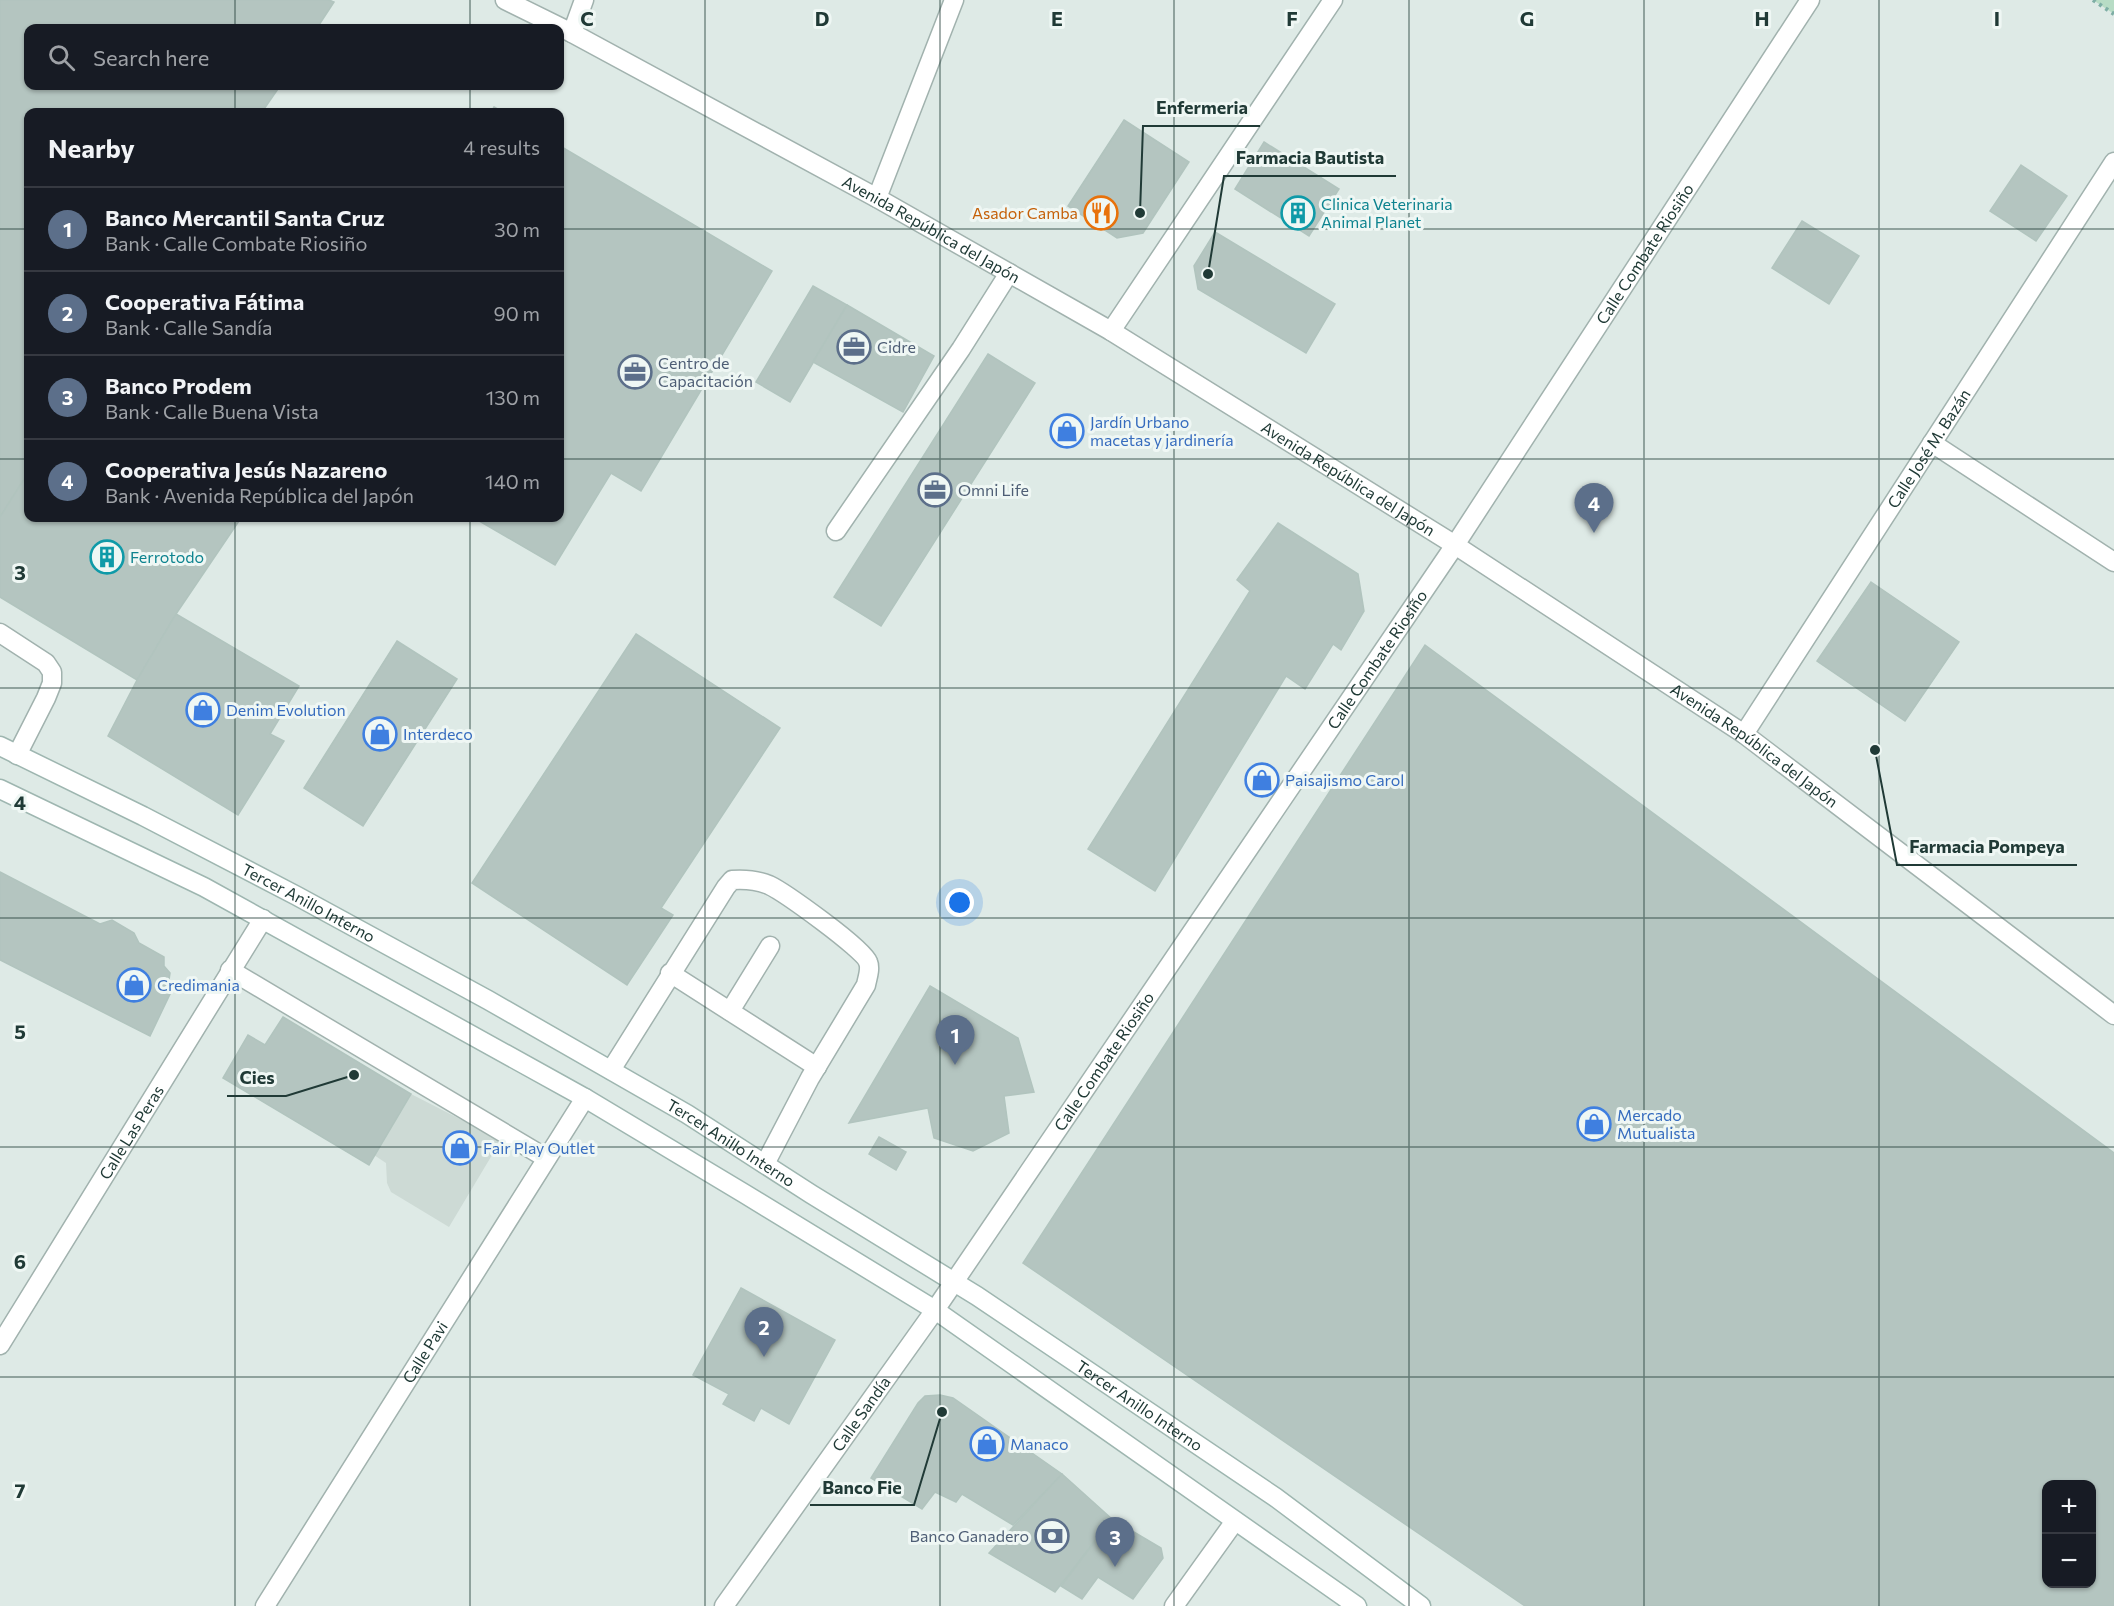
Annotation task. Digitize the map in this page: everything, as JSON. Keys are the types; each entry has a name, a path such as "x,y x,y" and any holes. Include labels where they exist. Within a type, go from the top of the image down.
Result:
{"street":[{"name":"Avenida República del Japón","path":"505,0 554,24"},
{"path":"572,33 584,0"},
{"path":"877,198 954,0"},
{"path":"1110,331 1333,0"},
{"name":"Calle Combate Riosiño","path":"935,1311 953,1281 1455,545 1810,0"},
{"name":"Avenida República del Japón","path":"564,29 877,198 1110,331 1455,545 1744,734 2114,1015"},
{"name":"Calle José M. Bazán","path":"1744,734 2114,162"},
{"path":"836,531 961,349 1009,273"},
{"path":"1932,443 2114,562"},
{"path":"0,633 46,663 52,672 52,683 46,698 17,755"},
{"name":"Tercer Anillo Interno","path":"0,746 143,816 297,896 488,1000 687,1114 953,1281 1275,1497 1421,1606"},
{"path":"0,789 204,886 585,1098 935,1311 1357,1606"},
{"path":"611,1070 670,973 732,880 748,879 770,886 849,940 869,963 866,986 790,1113 765,1164"},
{"name":"Calle Las Peras","path":"0,1345 263,919"},
{"path":"730,1011 770,946"},
{"path":"230,970 546,1158"},
{"path":"670,973 817,1067"},
{"name":"Calle Pavi","path":"265,1606 585,1098"},
{"name":"Calle Sandía","path":"724,1606 935,1311"},
{"path":"1174,1606 1235,1521"}],"path":[{"path":"2093,0 2114,14"}],"shaded area":[{"path":"411,1094 501,1140 449,1227 391,1192 387,1183 386,1163 374,1155"}],"green space":[{"path":"2093,0 2114,0 2114,14"}],"building":[{"path":"0,0 329,0 334,2 320,24 24,24 24,90 277,90 265,108 24,108 24,479 0,517"},
{"path":"1124,120 1189,162 1143,233 1117,238 1068,206"},
{"name":"Clinica Veterinaria Animal Planet","path":"1264,142 1339,189 1309,236 1235,189"},
{"name":"Centro de Capacitación","path":"564,148 772,271 641,491 611,473 555,565 481,522 564,522"},
{"path":"2021,165 2067,196 2036,241 1990,211"},
{"path":"1802,221 1859,256 1829,304 1772,268"},
{"path":"1215,232 1335,304 1306,353 1198,289 1194,266"},
{"path":"813,286 847,305 790,402 756,382"},
{"path":"847,305 934,356 903,412 813,362"},
{"name":"Omni Life","path":"988,354 1035,383 881,626 834,597"},
{"name":"Ferrotodo","path":"24,479 24,522 238,522 176,614 137,680 0,597 0,517"},
{"path":"1278,523 1358,574 1364,611 1341,650 1333,644 1305,689 1286,676 1155,891 1088,849 1250,591 1237,580"},
{"path":"1871,582 1959,642 1905,721 1817,661"},
{"name":"Denim Evolution","path":"176,614 299,686 270,734 284,741 238,815 108,736 137,680"},
{"path":"636,634 780,728 661,908 673,915 627,985 472,883"},
{"name":"Interdeco","path":"397,641 457,679 363,826 304,788"},
{"name":"Mercado Mutualista","path":"1425,645 2114,1153 2114,1606 1525,1606 1023,1263"},
{"path":"0,872 100,924 112,920 134,933 139,943 164,957 164,966 170,973 169,980 172,990 150,1036 0,960"},
{"path":"930,986 1018,1038 1034,1092 1004,1096 1009,1133 973,1151 934,1138 928,1108 849,1123"},
{"path":"283,1017 411,1094 369,1165 223,1078 248,1035 265,1045"},
{"path":"879,1137 906,1152 896,1170 869,1154"},
{"path":"741,1288 835,1340 789,1424 761,1408 754,1421 723,1404 729,1394 693,1375"},
{"path":"940,1395 953,1398 1062,1474 1013,1525 962,1494 956,1502 935,1492 922,1509 871,1478 918,1403 925,1396"},
{"name":"Banco Ganadero","path":"1062,1474 1112,1519 1055,1592 989,1553"},
{"path":"1112,1519 1161,1548 1163,1558 1133,1599 1098,1577 1082,1599 1061,1586"}],"place":[{"name":"Asador Camba","path":"1101,213"},
{"name":"Enfermeria","path":"1140,213"},
{"name":"Clinica Veterinaria Animal Planet","path":"1298,213"},
{"name":"Farmacia Bautista","path":"1208,274"},
{"name":"Cidre","path":"854,347"},
{"name":"Centro de Capacitación","path":"635,372"},
{"name":"Jardín Urbano macetas y jardinería","path":"1067,431"},
{"name":"Omni Life","path":"935,490"},
{"name":"Cooperativa Jesús Nazareno","path":"1594,533"},
{"name":"Ferrotodo","path":"107,557"},
{"name":"Denim Evolution","path":"203,710"},
{"name":"Interdeco","path":"380,734"},
{"name":"Farmacia Pompeya","path":"1875,750"},
{"name":"Paisajismo Carol","path":"1262,780"},
{"name":"Credimania","path":"134,985"},
{"name":"Banco Mercantil Santa Cruz","path":"955,1065"},
{"name":"Cies","path":"354,1075"},
{"name":"Mercado Mutualista","path":"1594,1124"},
{"name":"Fair Play Outlet","path":"460,1148"},
{"name":"Cooperativa Fátima","path":"764,1357"},
{"name":"Banco Fie","path":"942,1412"},
{"name":"Manaco","path":"987,1444"},
{"name":"Banco Ganadero","path":"1052,1536"},
{"name":"Banco Prodem","path":"1115,1567"}]}
